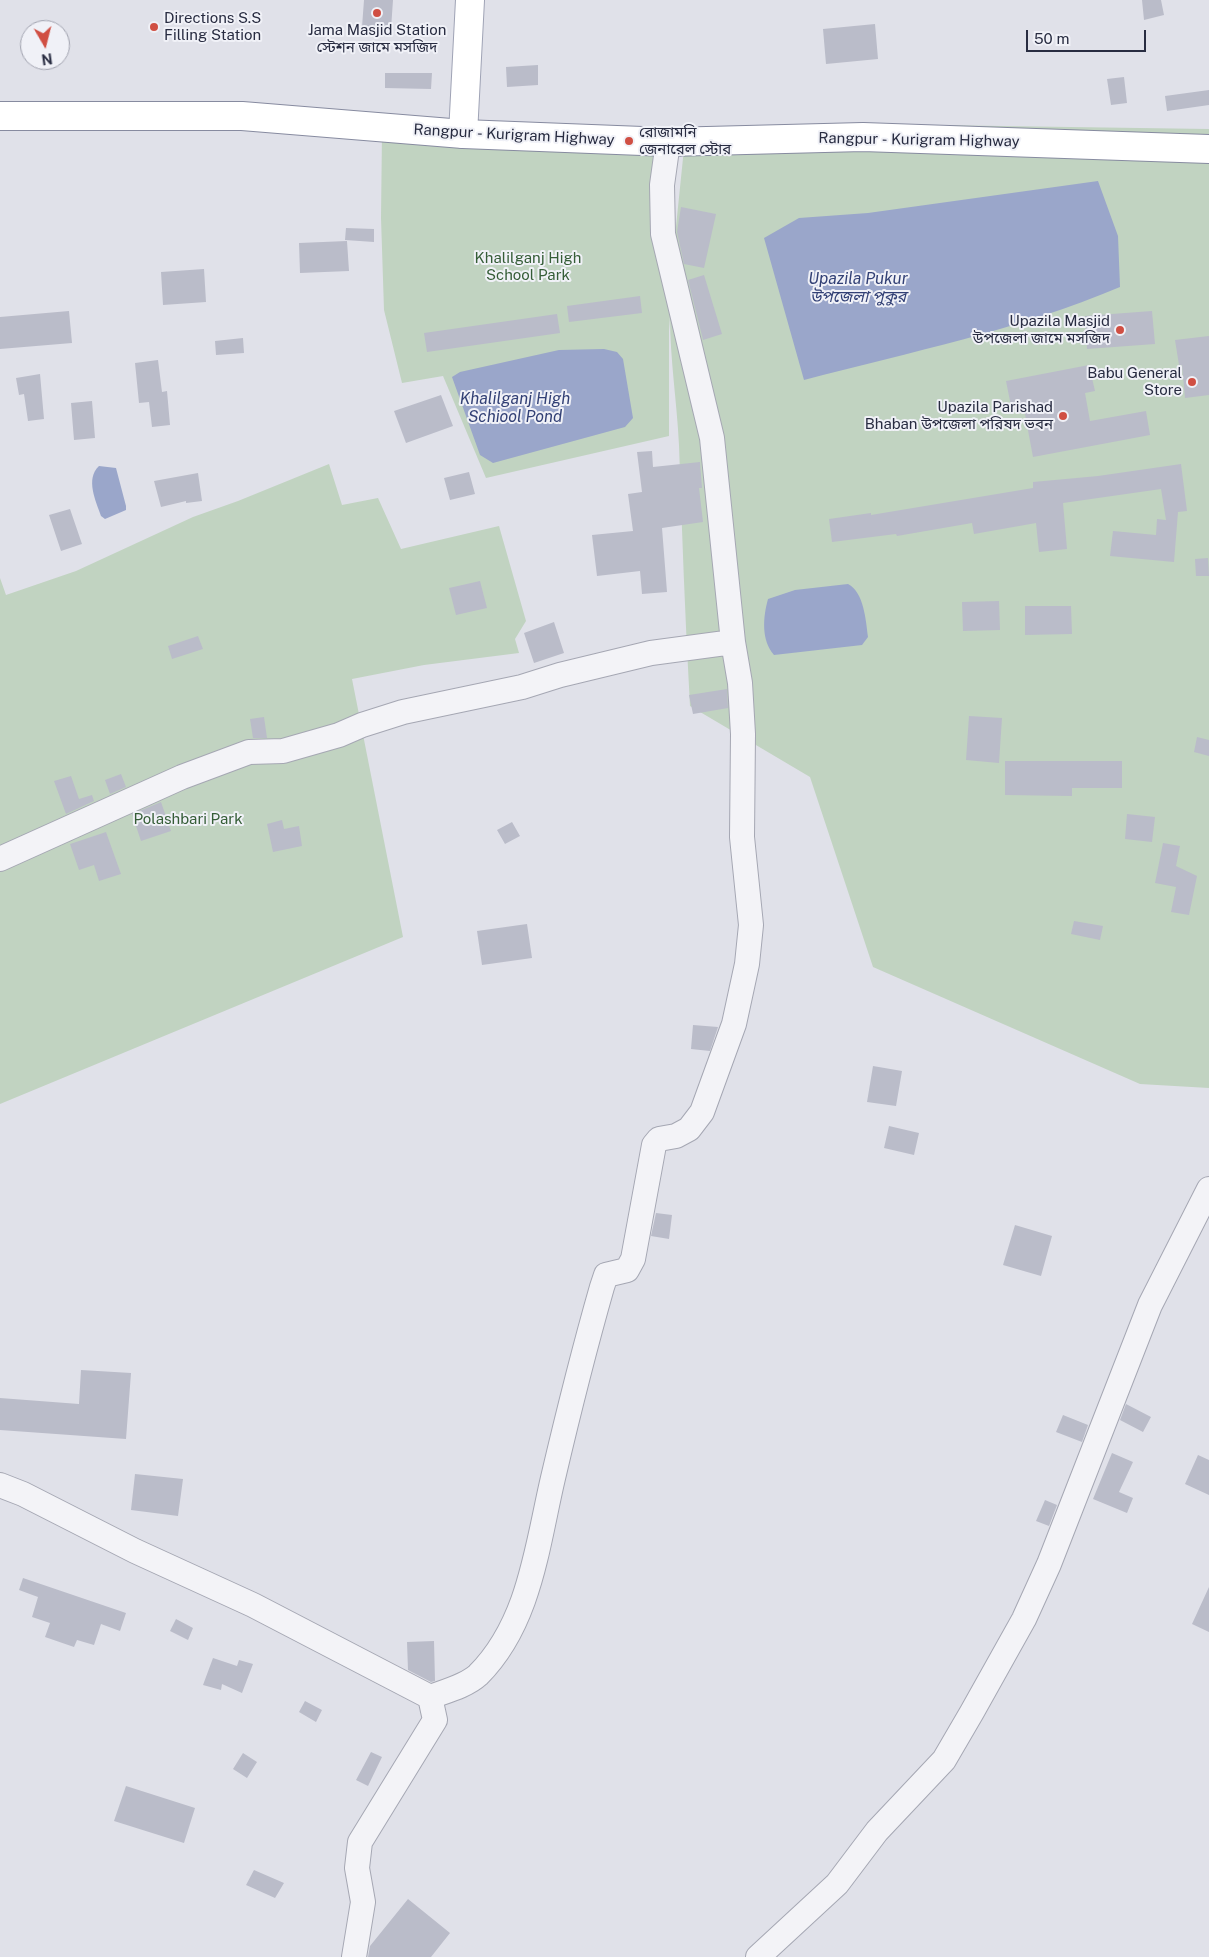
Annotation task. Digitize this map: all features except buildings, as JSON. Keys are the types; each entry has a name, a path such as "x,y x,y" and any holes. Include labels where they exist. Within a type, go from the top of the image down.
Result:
{"main road":[{"path":"463,134 470,0"},
{"name":"Rangpur - Kurigram Highway","path":"0,116 242,116 463,134 668,142 863,137 1209,149"}],"street":[{"path":"0,1485 23,1494 135,1551 253,1605 430,1697 457,1688 477,1676 501,1647 521,1607 545,1521 573,1390 602,1286 606,1275 626,1270 633,1259 654,1144 659,1139 676,1136 689,1129 702,1112 734,1024 747,964 751,925 742,837 743,734 740,684 733,642 712,438 663,234 662,185 668,142"},
{"path":"0,859 182,777 249,752 283,751 339,736 362,725 403,712 522,688 560,675 643,654 733,642"},
{"path":"758,1957 836,1884 877,1831 944,1760 1024,1619 1049,1564 1150,1305 1209,1189"},
{"path":"354,1957 363,1902 357,1868 360,1842 435,1720 430,1697"}],"green space":[{"name":"Khalilganj High School Park","path":"863,124 1209,129 1209,1088 1140,1084 873,967 810,777 690,706 679,445 670,316 669,436 486,478 443,376 402,383 384,310 381,218 382,133 650,132 670,285 686,129"},
{"name":"Polashbari Park","path":"329,464 342,505 378,498 401,549 499,526 526,621 515,639 519,653 424,665 352,679 403,937 0,1104 0,578 6,595 76,571 193,517"}],"water":[{"name":"Upazila Pukur উপজেলা পুকুর","path":"1098,181 1118,236 1120,287 1043,316 1003,328 804,380 764,238 799,218 868,213"},
{"name":"Khalilganj High Schiool Pond","path":"604,349 617,352 623,359 633,418 625,427 493,463 480,455 452,377 460,372 559,350"},
{"path":"99,466 116,468 126,506 126,510 105,519 101,516 94,497 92,484 95,471"},
{"path":"848,584 858,593 863,608 868,637 862,645 774,655 767,642 764,628 768,599 795,590"}],"place":[{"name":"Jama Masjid Station স্টেশন জামে মসজিদ","path":"377,13"},
{"name":"Directions S.S Filling Station","path":"154,27"},
{"name":"রোজামনি জেনারেল স্টোর","path":"629,141"},
{"name":"Upazila Masjid উপজেলা জামে মসজিদ","path":"1120,330"},
{"name":"Babu General Store","path":"1192,382"},
{"name":"Upazila Parishad Bhaban উপজেলা পরিষদ ভবন","path":"1063,416"}]}
